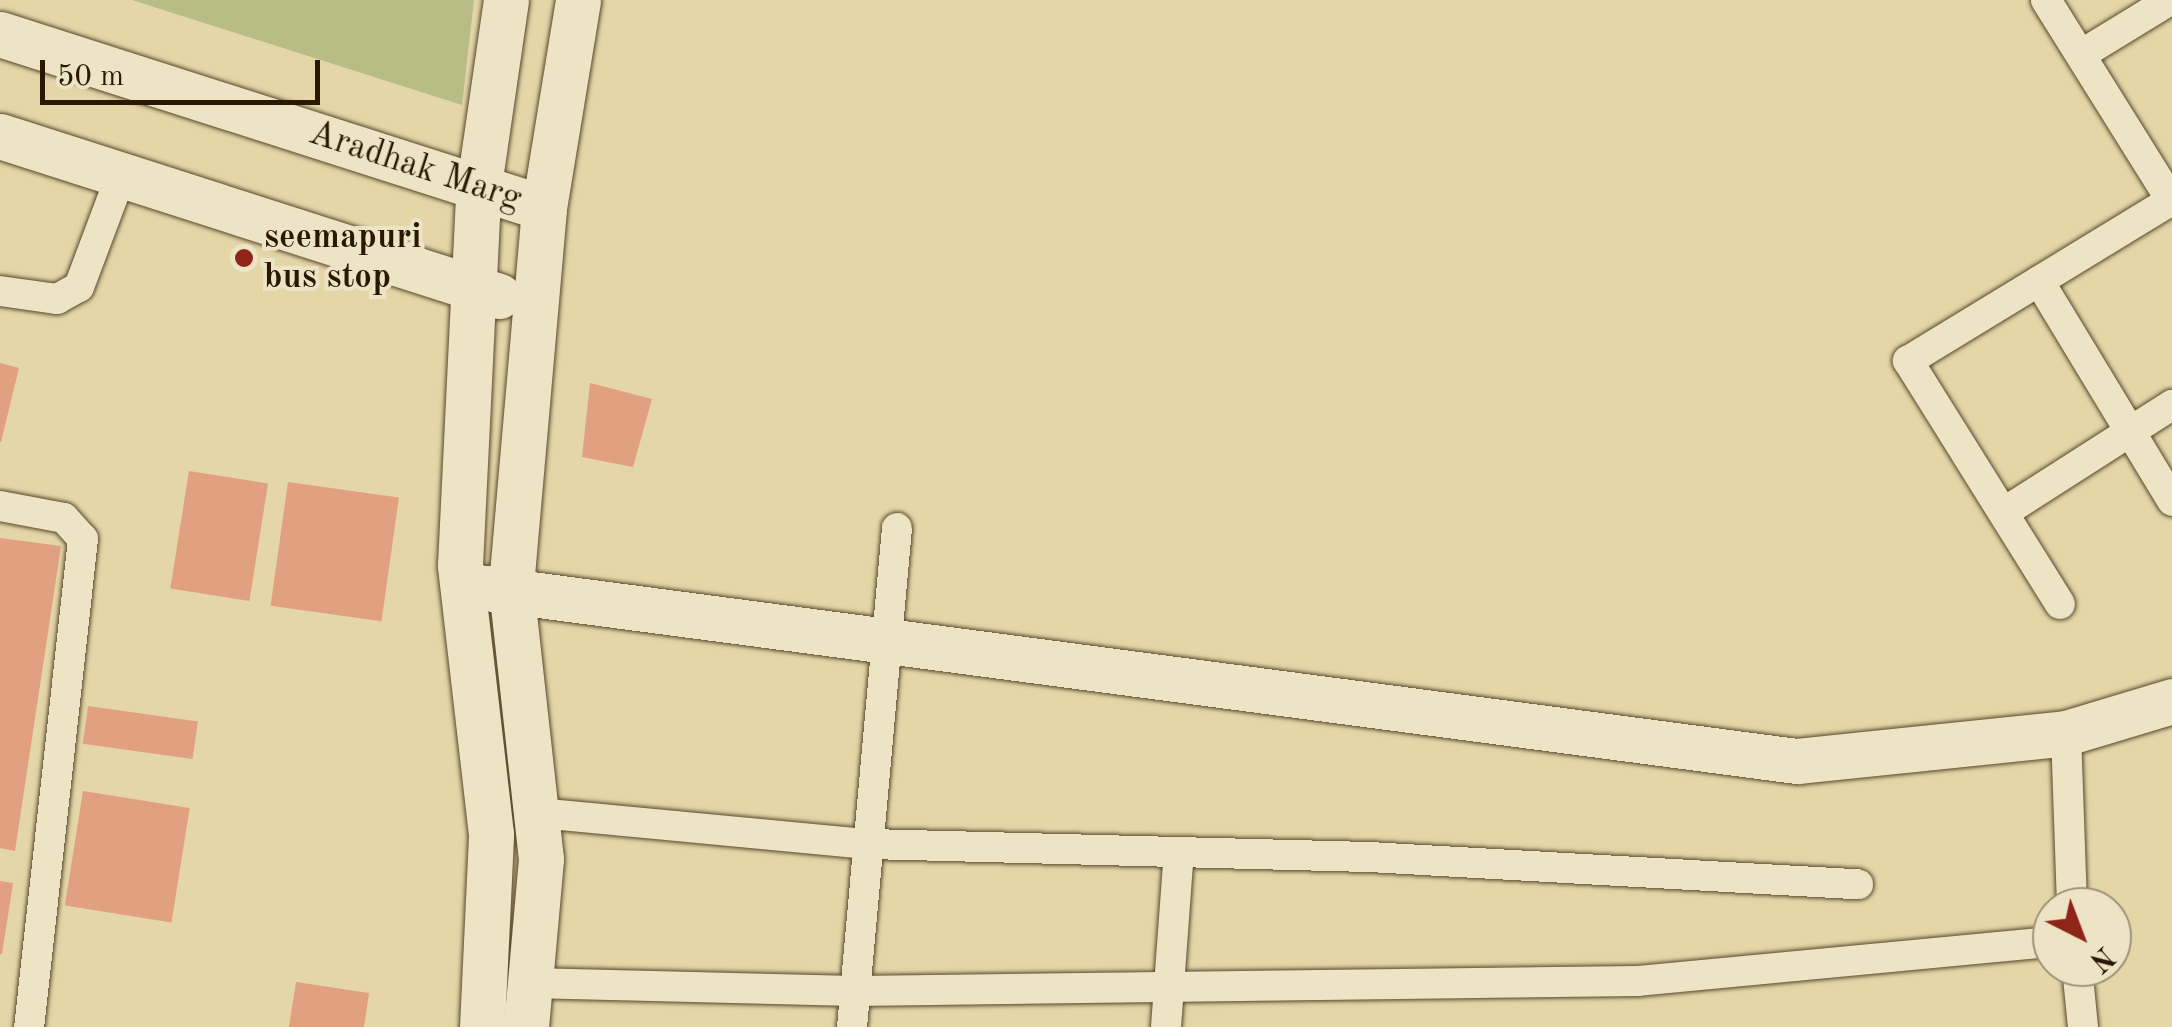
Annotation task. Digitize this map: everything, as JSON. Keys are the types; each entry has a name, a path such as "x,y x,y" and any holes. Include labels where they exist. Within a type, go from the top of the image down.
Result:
{"main road":[{"path":"482,1027 491,834 462,584 478,192 506,0"},
{"path":"528,1005 538,813 511,586 544,208 578,0"},
{"name":"Aradhak Marg","path":"0,34 478,192 544,208"},
{"path":"0,136 534,307"},
{"path":"462,584 511,586 1797,761 2066,733 2172,701"}],"street":[{"path":"2046,0 2172,201 1908,361 2006,511 2060,604"},
{"path":"2082,54 2170,0"},
{"path":"0,291 57,299 79,287 121,175"},
{"path":"2040,281 2172,501"},
{"path":"2006,511 2172,406"},
{"path":"0,506 64,518 83,540 30,1027"},
{"path":"852,1027 898,528"},
{"path":"2066,733 2071,887"},
{"path":"538,813 869,844 1179,852 1858,884"},
{"path":"1166,1027 1166,986 1179,852"},
{"path":"528,1005 855,990 1638,980 2032,944"},
{"path":"2079,987 2084,1027"}],"green space":[{"path":"132,0 474,0 462,105"}],"building":[{"path":"0,363 19,368 1,442 0,442"},
{"path":"590,383 652,399 633,467 582,457"},
{"path":"189,471 268,484 249,601 170,589"},
{"path":"288,482 399,498 382,621 271,606"},
{"path":"0,538 61,546 15,851 0,848"},
{"path":"88,706 198,721 193,759 83,744"},
{"path":"83,791 190,808 172,922 65,906"},
{"path":"0,881 13,883 2,954 0,954"},
{"path":"296,982 369,993 364,1027 289,1027"}],"place":[{"name":"seemapuri bus stop","path":"244,258"}]}
